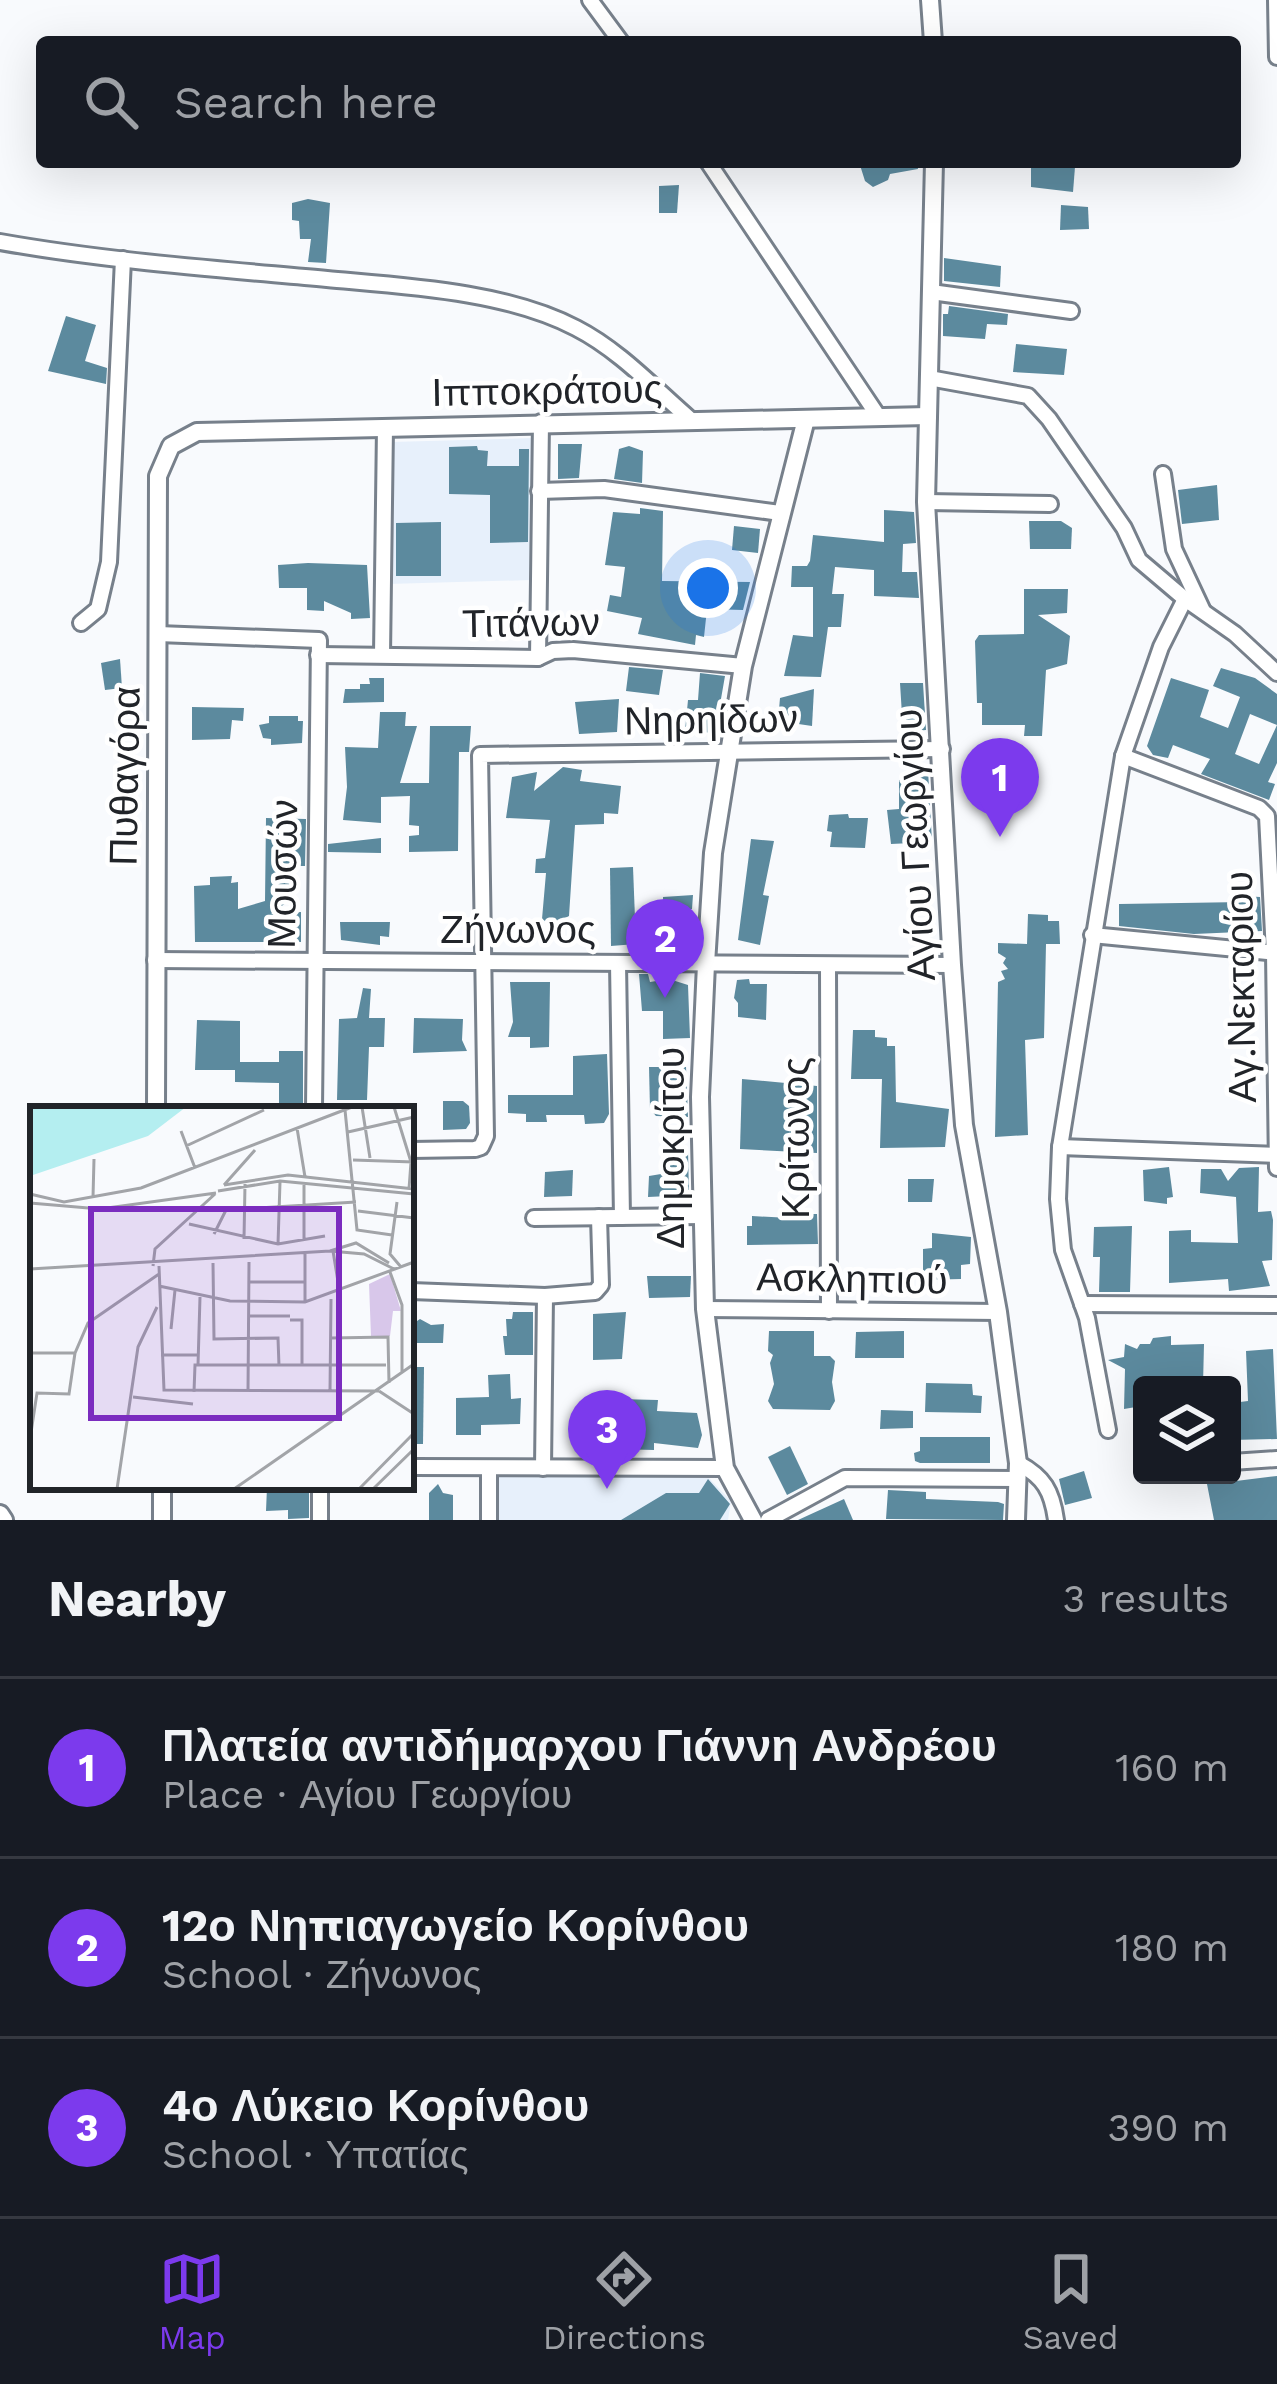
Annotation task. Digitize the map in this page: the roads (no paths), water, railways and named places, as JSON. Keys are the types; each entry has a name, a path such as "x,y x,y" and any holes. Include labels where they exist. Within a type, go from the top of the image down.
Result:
{"street":[{"path":"590,0 617,36"},
{"path":"930,0 933,36"},
{"path":"1276,0 1277,57"},
{"path":"712,168 878,416"},
{"name":"Αγίου Γεωργίου","path":"934,168 926,502 952,965 964,1125 998,1312 1017,1471 1016,1520"},
{"path":"0,242 123,259 430,288 527,311 575,327 606,347 690,419"},
{"path":"81,623 98,610 109,562 123,259"},
{"path":"931,292 1071,310"},
{"path":"929,378 1028,395 1124,528 1139,560 1277,673"},
{"name":"Ιπποκράτους","path":"171,446 197,432 928,416"},
{"name":"Δημοκρίτου","path":"753,1520 725,1468 705,1309 700,1097 706,964 713,853 743,666 806,419"},
{"path":"538,658 541,422"},
{"path":"382,656 385,427"},
{"name":"Πυθαγόρα","path":"156,1106 158,476 171,446"},
{"path":"1162,474 1174,549 1203,611"},
{"path":"539,491 604,489 780,513"},
{"path":"926,502 1050,504"},
{"path":"1108,1430 1082,1304 1064,1250 1058,1199 1060,1147 1123,756 1161,647 1185,599"},
{"name":"Τιτάνων","path":"158,634 382,656 538,658 553,650 573,650 743,666"},
{"name":"Μουσών","path":"314,1106 318,648"},
{"name":"Νηρηίδων","path":"482,962 480,755 943,749"},
{"name":"Αγ.Νεκταρίου","path":"1123,756 1259,808 1267,816 1276,953 1277,1168"},
{"path":"1092,935 1276,953"},
{"name":"Ζήνωνος","path":"155,960 952,965"},
{"path":"414,1150 481,1148 486,1136 482,962"},
{"path":"618,963 622,1217"},
{"name":"Κρίτωνος","path":"828,964 829,1311"},
{"path":"1060,1147 1276,1155"},
{"path":"534,1218 703,1216"},
{"path":"414,1292 545,1296 598,1290 599,1217"},
{"path":"543,1468 545,1296"},
{"path":"1082,1304 1277,1305"},
{"name":"Ασκληπιού","path":"705,1309 998,1312"},
{"path":"1241,1461 1277,1459"},
{"path":"414,1467 725,1468"},
{"path":"489,1468 489,1520"},
{"path":"768,1520 790,1514 845,1478 1017,1471 1042,1478 1052,1496 1056,1520"},
{"path":"162,1490 163,1520"}],"place":[{"name":"Πλατεία αντιδήμαρχου Γιάννη Ανδρέου","path":"1000,837"},
{"name":"12ο Νηπιαγωγείο Κορίνθου","path":"665,998"},
{"name":"4ο Λύκειο Κορίνθου","path":"607,1489"}]}
